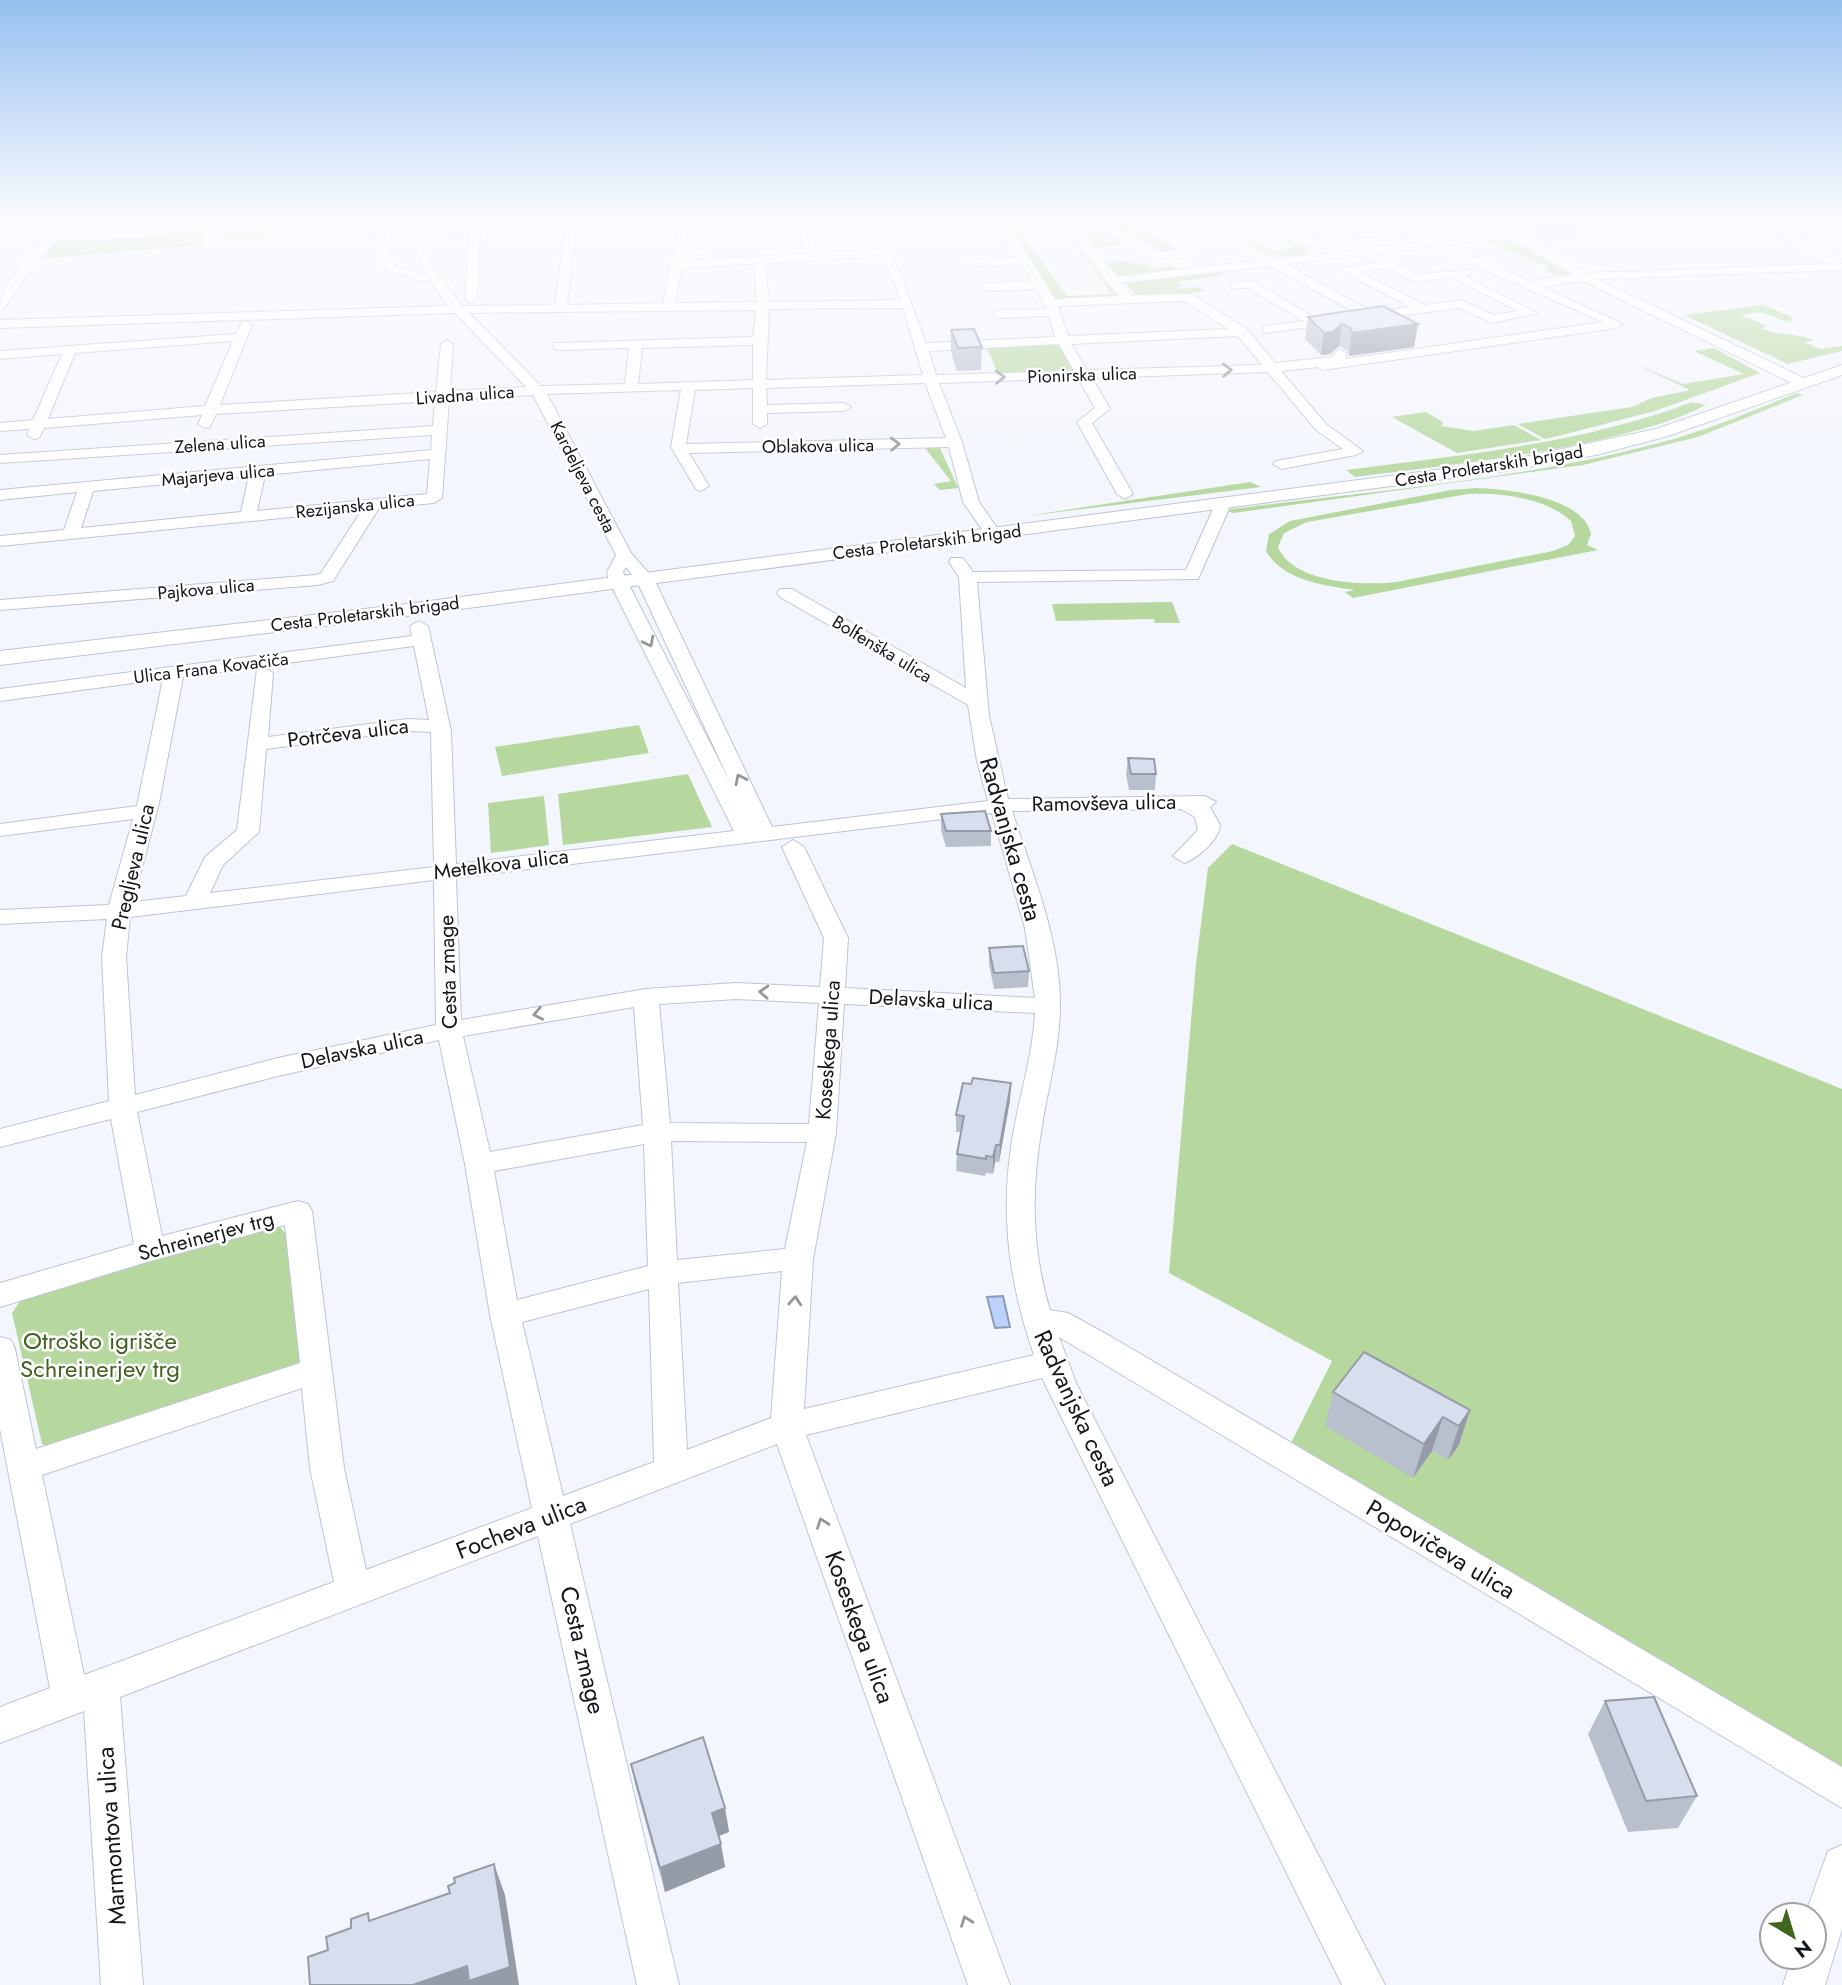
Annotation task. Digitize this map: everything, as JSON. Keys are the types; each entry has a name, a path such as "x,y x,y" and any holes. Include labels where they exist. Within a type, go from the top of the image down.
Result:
{"main road":[{"name":"Cesta Proletarskih brigad","path":"0,652 619,569 643,574 997,527 1469,470 1587,452 1684,426 1842,364"},
{"name":"Cesta Proletarskih brigad","path":"1797,380 1842,370"},
{"name":"Cesta Proletarskih brigad","path":"0,658 407,610 619,569"}],"street":[{"path":"0,324 329,315"},
{"name":"Kardeljeva cesta","path":"458,315 535,393 619,569"},
{"path":"761,315 760,417 844,407"},
{"path":"911,315 955,442 971,502 997,527"},
{"path":"1054,315 1062,339 1103,410 1084,422 1125,495"},
{"path":"1215,315 1244,333 1321,427 1356,451 1281,464"},
{"path":"1302,315 1317,323"},
{"path":"1267,329 1382,315"},
{"path":"1485,315 1492,318 1518,315"},
{"path":"1276,370 1617,324 1595,315"},
{"path":"1662,315 1797,380"},
{"path":"1372,316 1391,326"},
{"path":"183,478 248,317"},
{"path":"921,347 1244,333"},
{"path":"0,355 241,337"},
{"path":"1413,338 1435,349"},
{"path":"559,346 759,341"},
{"name":"Rezijanska ulica","path":"0,541 435,498 436,454 447,344"},
{"path":"631,387 636,344"},
{"path":"572,361 578,346"},
{"path":"21,457 40,424 70,350"},
{"path":"1276,370 1336,360 1340,357 1339,354"},
{"name":"Pionirska ulica","path":"932,379 1276,370"},
{"name":"Livadna ulica","path":"0,427 211,410 631,387 932,379"},
{"path":"690,386 680,449 701,486"},
{"name":"Zelena ulica","path":"0,459 440,430"},
{"name":"Oblakova ulica","path":"680,449 955,442"},
{"name":"Majarjeva ulica","path":"0,495 436,454"},
{"path":"248,516 258,471"},
{"path":"71,534 88,487"},
{"name":"Pajkova ulica","path":"0,605 318,580 327,576 373,505"},
{"name":"Radvanjska cesta","path":"1221,509 1192,575 962,570 977,702 988,761 1044,961 1048,1006 1019,1178 1017,1214 1021,1264 1038,1324 1053,1363 1364,1985"},
{"path":"619,569 756,835"},
{"path":"643,574 756,835"},
{"name":"Bolfenška ulica","path":"786,593 977,702"},
{"name":"Ulica Frana Kovačiča","path":"0,695 174,673 421,633"},
{"name":"Cesta zmage","path":"421,633 440,726 449,1030 479,1164 505,1315 658,1985"},
{"name":"Pregljeva ulica","path":"122,1105 114,957 119,911 146,811 174,673"},
{"name":"Potrčeva ulica","path":"195,901 213,862 248,832 264,673"},
{"name":"Potrčeva ulica","path":"257,744 408,725 440,726"},
{"path":"1183,802 1206,813 1209,821 1209,832 1184,856"},
{"name":"Ramovševa ulica","path":"1002,806 1205,802"},
{"name":"Metelkova ulica","path":"0,917 119,911 1002,806"},
{"path":"0,830 146,811"},
{"name":"Koseskega ulica","path":"793,847 835,938 822,1133 798,1259 787,1426 989,1985"},
{"name":"Delavska ulica","path":"0,1138 122,1105 449,1030 646,997 736,991 1048,1006"},
{"path":"646,997 657,1132 671,1468"},
{"path":"122,1105 150,1250"},
{"path":"479,1164 657,1132 822,1133"},
{"name":"Schreinerjev trg","path":"0,1295 150,1250 298,1211 327,1468 353,1591"},
{"path":"505,1315 662,1274 719,1265 798,1259"},
{"name":"Popovičeva ulica","path":"1038,1324 1057,1321 1100,1345 1842,1789"},
{"path":"0,1349 24,1467 86,1692"},
{"name":"Focheva ulica","path":"0,1725 787,1426 1053,1363"},
{"path":"24,1467 314,1371"},
{"name":"Marmontova ulica","path":"86,1692 122,1985"},
{"path":"1827,1901 1836,1865"}],"green space":[{"path":"1684,315 1743,315 1741,315 1767,326 1761,328 1767,331 1814,340 1804,342 1820,349 1842,346 1842,351 1788,364"},
{"path":"1767,315 1786,315 1792,317 1791,323"},
{"path":"1054,343 1059,346 1073,371 998,374 986,346"},
{"path":"1714,348 1760,373 1655,411 1545,439 1518,424 1632,407 1652,398 1690,390 1629,361 1682,384 1744,374 1694,351"},
{"path":"1797,393 1803,395 1698,437 1583,465 1233,513 1224,510 1452,482 1565,464 1677,438"},
{"path":"1692,402 1706,405 1650,427 1551,450 1355,477 1346,470 1477,453 1564,438 1650,416"},
{"path":"1426,412 1443,422 1441,426 1474,431 1514,425 1541,440 1457,453 1392,417"},
{"path":"925,448 940,448 958,488 940,490 934,484 951,481"},
{"path":"1250,482 1261,487 1026,516"},
{"path":"1451,490 1506,490 1560,503 1585,521 1591,534 1587,545 1598,550 1353,598 1345,592 1355,590 1318,584 1293,575 1273,561 1266,551 1269,534 1290,521","holes":["1481,494 1522,498 1548,507 1571,521 1575,536 1568,545 1553,551 1382,583 1330,580 1313,575 1286,559 1278,547 1284,533 1307,522"]},
{"path":"1172,602 1180,623 1155,623 1154,619 1056,621 1052,604"},
{"path":"639,725 649,753 502,776 495,747"},
{"path":"688,774 712,827 563,845 558,794"},
{"path":"544,796 549,845 491,853 488,803"},
{"path":"1232,844 1842,1089 1842,1768 1291,1443 1332,1361 1169,1273 1196,964 1208,868"},
{"name":"Otroško igrišče Schreinerjev trg","path":"271,1225 280,1227 286,1234 302,1357 299,1363 50,1448 42,1444 12,1313 20,1301"}],"water":[{"path":"1003,1296 1010,1327 995,1328 987,1297"}],"building":[{"path":"1400,315 1418,324 1352,333 1351,328 1342,324 1333,332 1324,333 1308,317"},
{"path":"974,329 982,347 958,348 951,330"},
{"path":"1128,758 1154,759 1156,774 1131,774"},
{"path":"985,811 991,831 946,831 941,814"},
{"path":"1023,946 1029,971 994,973 989,948"},
{"path":"973,1078 1011,1083 1000,1145 996,1145 993,1157 986,1156 986,1159 957,1154 964,1116 956,1115 963,1083 971,1084"},
{"path":"1364,1352 1470,1410 1459,1426 1443,1417 1424,1444 1333,1392"},
{"path":"1654,1697 1697,1796 1646,1801 1605,1701"},
{"path":"703,1737 725,1808 712,1813 721,1844 660,1868 631,1764"},
{"path":"494,1864 510,1967 469,1981 467,1966 413,1985 310,1985 308,1957 328,1950 326,1937 351,1928 351,1919 368,1913 369,1921 450,1893 448,1886 455,1883 454,1878"}]}
